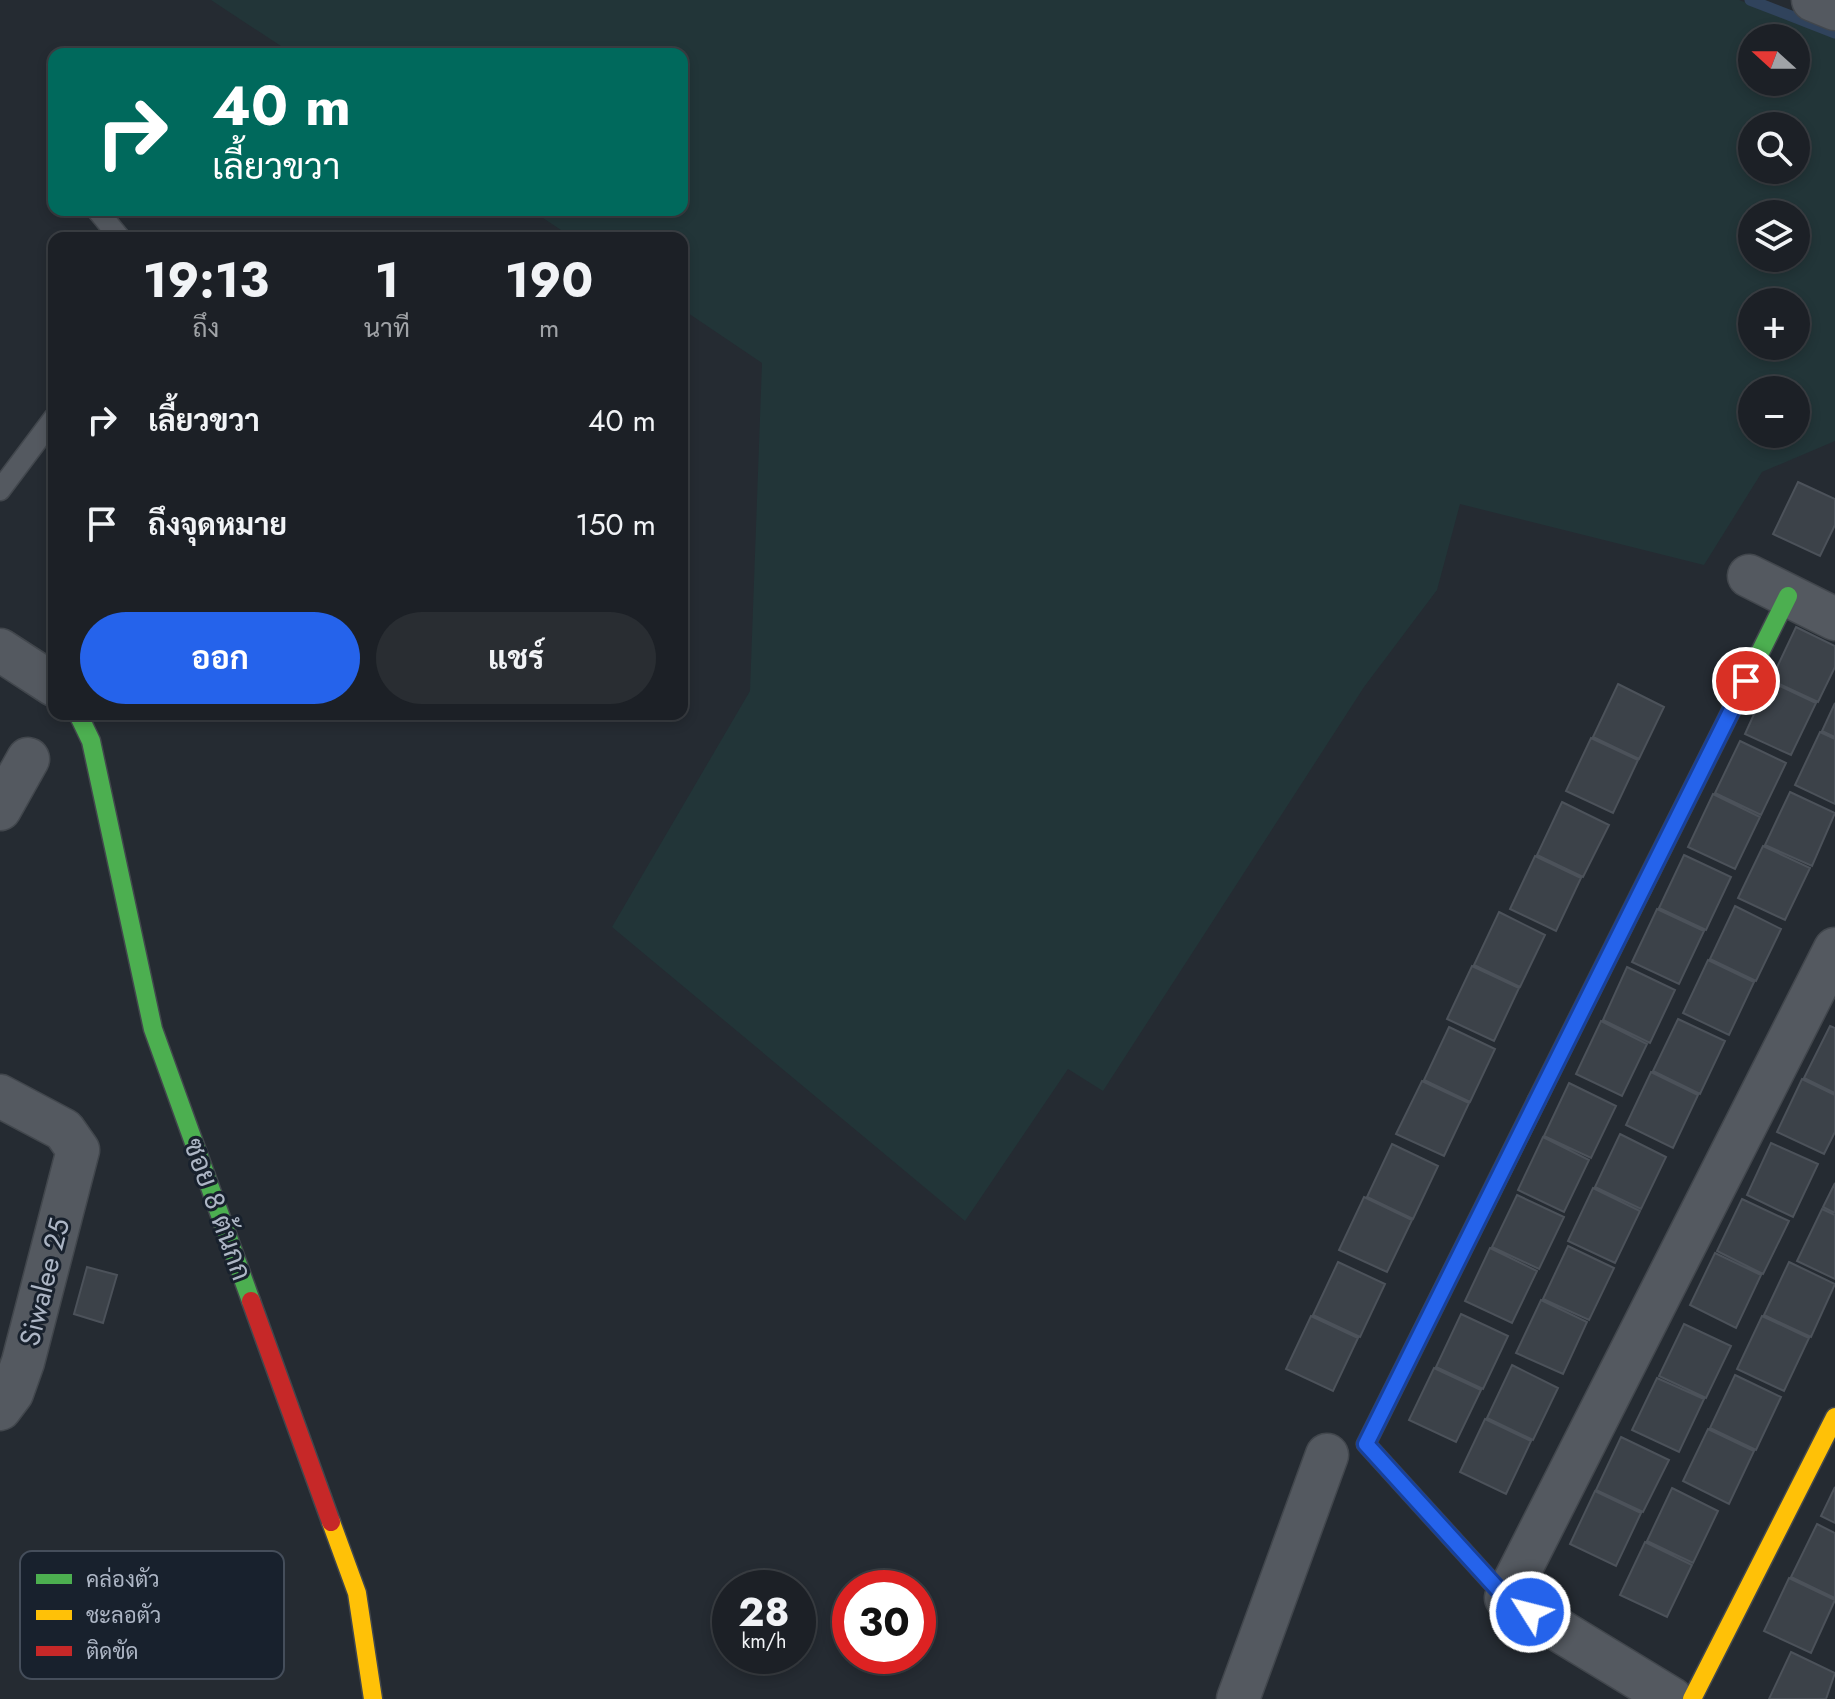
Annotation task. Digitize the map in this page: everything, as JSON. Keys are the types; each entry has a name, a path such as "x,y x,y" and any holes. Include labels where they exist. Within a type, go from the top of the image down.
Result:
{"street":[{"path":"1813,0 1835,9"},
{"path":"1749,576 1835,619"},
{"path":"1672,1699 1506,1598 1366,1444 1788,596"},
{"path":"0,650 48,681"},
{"name":"ซอย 8 ต้นกก","path":"81,720 91,741 153,1029 357,1593 373,1699"},
{"path":"0,809 28,759"},
{"path":"1506,1598 1835,949"},
{"name":"Siwalee 25","path":"0,1096 64,1130 78,1150 23,1362 12,1393 0,1409"},
{"path":"1692,1699 1733,1624 1835,1417"},
{"path":"1238,1699 1327,1455"}],"lane":[{"path":"102,216 115,232"},
{"path":"0,490 48,426"}],"green space":[{"path":"211,0 1739,0 1803,24 1738,24 1738,96 1810,96 1810,27 1835,36 1835,441 1762,472 1704,565 1460,504 1437,590 1364,687 1103,1091 1068,1069 965,1221 612,927 750,691 762,363 688,313 688,232 564,232 540,216 688,216 688,48 284,48"}],"building":[{"path":"1798,482 1835,499 1835,525 1820,556 1773,534"},
{"path":"1796,627 1835,646 1835,667 1818,702 1771,680"},
{"path":"1769,681 1816,703 1791,755 1745,734"},
{"path":"1618,684 1664,707 1639,759 1593,737"},
{"path":"1835,703 1835,737 1822,731"},
{"path":"1820,732 1835,739 1835,804 1795,785"},
{"path":"1591,738 1638,760 1613,813 1566,791"},
{"path":"1740,741 1786,763 1761,815 1715,793"},
{"path":"1790,792 1835,813 1812,866 1765,845"},
{"path":"1713,794 1760,817 1735,869 1688,847"},
{"path":"1562,802 1609,825 1583,877 1537,855"},
{"path":"1763,846 1810,868 1785,920 1738,898"},
{"path":"1684,855 1731,877 1706,930 1659,908"},
{"path":"1535,856 1581,878 1556,931 1510,909"},
{"path":"1735,906 1781,929 1756,981 1710,959"},
{"path":"1657,909 1704,931 1679,984 1632,962"},
{"path":"1499,912 1545,935 1520,987 1474,965"},
{"path":"1708,960 1754,982 1729,1035 1683,1013"},
{"path":"1472,966 1519,988 1494,1041 1447,1019"},
{"path":"1627,967 1675,990 1650,1043 1603,1020"},
{"path":"1678,1019 1725,1041 1700,1094 1653,1071"},
{"path":"1601,1021 1647,1044 1622,1096 1576,1074"},
{"path":"1830,1026 1835,1028 1835,1093 1804,1078"},
{"path":"1449,1027 1495,1049 1470,1102 1424,1080"},
{"path":"1651,1072 1698,1095 1673,1148 1626,1125"},
{"path":"1802,1079 1835,1095 1835,1132 1824,1154 1777,1132"},
{"path":"1422,1081 1469,1103 1444,1156 1396,1134"},
{"path":"1569,1083 1616,1106 1591,1158 1544,1136"},
{"path":"1620,1134 1666,1157 1641,1209 1595,1187"},
{"path":"1543,1137 1589,1160 1564,1212 1518,1190"},
{"path":"1771,1143 1818,1164 1793,1217 1747,1195"},
{"path":"1392,1144 1438,1166 1413,1219 1367,1197"},
{"path":"1835,1183 1835,1213 1823,1207"},
{"path":"1593,1188 1640,1211 1615,1263 1568,1241"},
{"path":"1517,1195 1564,1217 1539,1269 1492,1247"},
{"path":"1364,1197 1412,1220 1387,1272 1339,1250"},
{"path":"1742,1199 1789,1221 1763,1274 1717,1251"},
{"path":"1822,1209 1835,1215 1835,1279 1797,1261"},
{"path":"1568,1246 1614,1268 1589,1320 1543,1299"},
{"path":"1490,1248 1537,1271 1512,1323 1465,1301"},
{"path":"1715,1253 1761,1275 1736,1328 1690,1305"},
{"path":"1338,1262 1385,1284 1360,1337 1313,1315"},
{"path":"1789,1262 1835,1284 1811,1337 1764,1315"},
{"path":"87,1267 117,1275 103,1323 74,1314"},
{"path":"1541,1300 1587,1322 1563,1374 1516,1353"},
{"path":"1461,1314 1508,1336 1483,1389 1436,1367"},
{"path":"1311,1316 1358,1338 1333,1391 1286,1369"},
{"path":"1762,1316 1809,1338 1784,1391 1737,1369"},
{"path":"1684,1324 1731,1346 1706,1398 1659,1376"},
{"path":"1512,1365 1558,1388 1533,1440 1487,1418"},
{"path":"1434,1368 1481,1390 1456,1442 1409,1420"},
{"path":"1735,1375 1781,1397 1756,1450 1710,1428"},
{"path":"1657,1378 1704,1399 1679,1452 1632,1430"},
{"path":"1485,1419 1531,1441 1506,1494 1460,1472"},
{"path":"1708,1429 1754,1451 1729,1504 1683,1481"},
{"path":"1621,1437 1669,1460 1643,1512 1596,1490"},
{"path":"1835,1487 1835,1523 1821,1516"},
{"path":"1672,1488 1718,1511 1693,1563 1647,1541"},
{"path":"1595,1491 1641,1513 1616,1566 1570,1544"},
{"path":"1817,1524 1835,1533 1835,1598 1791,1577"},
{"path":"1645,1542 1692,1565 1667,1617 1620,1595"},
{"path":"1789,1578 1835,1600 1811,1653 1764,1631"},
{"path":"1791,1652 1835,1673 1826,1699 1769,1699"}],"waterway":[{"path":"1750,0 1835,33"}],"traffic: fast":[{"path":"1732,709 1788,596"},
{"path":"81,720 91,741 153,1029 251,1301"},
{"path":"1506,1598 1366,1444 1537,1100"}],"traffic: slow":[{"path":"1537,1100 1732,709"},
{"path":"1692,1699 1835,1417"},
{"path":"331,1522 357,1593 373,1699"}],"traffic: jam":[{"path":"251,1301 331,1522"}],"route":[{"path":"1530,1612 1506,1598 1366,1444 1746,681"}]}
